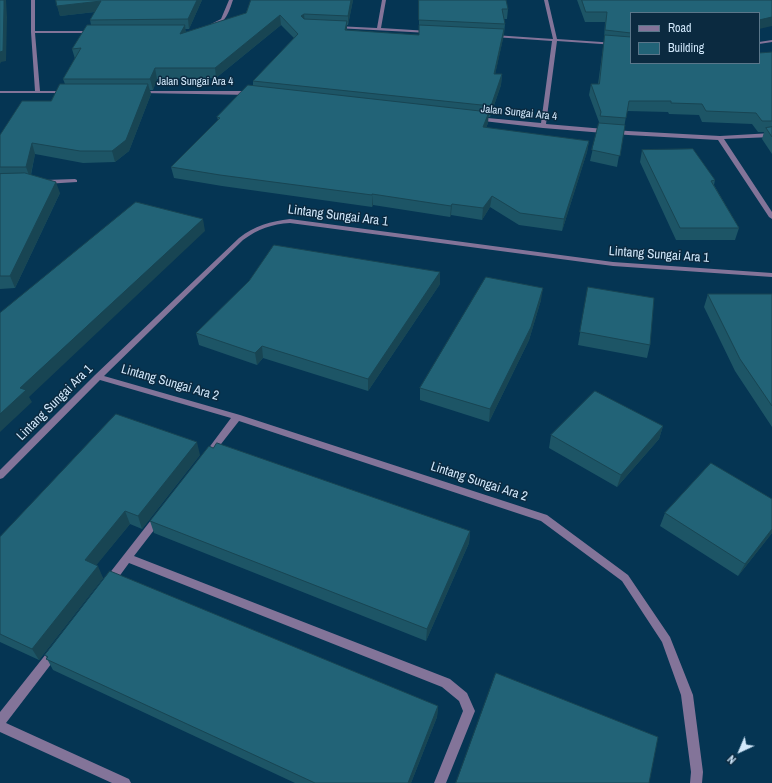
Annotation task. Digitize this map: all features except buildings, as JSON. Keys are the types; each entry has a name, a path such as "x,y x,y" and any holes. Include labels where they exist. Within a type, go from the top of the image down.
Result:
{"street":[{"path":"33,0 33,32 38,92"},
{"path":"205,28 223,20 231,0"},
{"path":"379,29 384,0"},
{"path":"543,126 555,39 546,0"},
{"path":"328,27 435,32"},
{"path":"33,32 95,32"},
{"path":"491,36 630,45"},
{"path":"760,43 772,41"},
{"path":"0,92 70,92"},
{"name":"Jalan Sungai Ara 4","path":"134,92 238,92 261,94"},
{"name":"Jalan Sungai Ara 4","path":"472,118 628,133 720,138 772,135"},
{"path":"720,138 772,217"},
{"path":"38,182 75,181"},
{"name":"Lintang Sungai Ara 1","path":"0,476 98,377 241,239 250,231 276,221 290,220 613,264 772,275"},
{"name":"Lintang Sungai Ara 2","path":"98,377 237,417 544,518 626,578 666,640 687,695 697,772 696,783"},
{"path":"204,460 237,417"},
{"path":"103,589 166,509"},
{"path":"128,558 446,684 463,697 469,711 440,783"},
{"path":"0,721 59,646"},
{"path":"0,726 125,783"}]}
